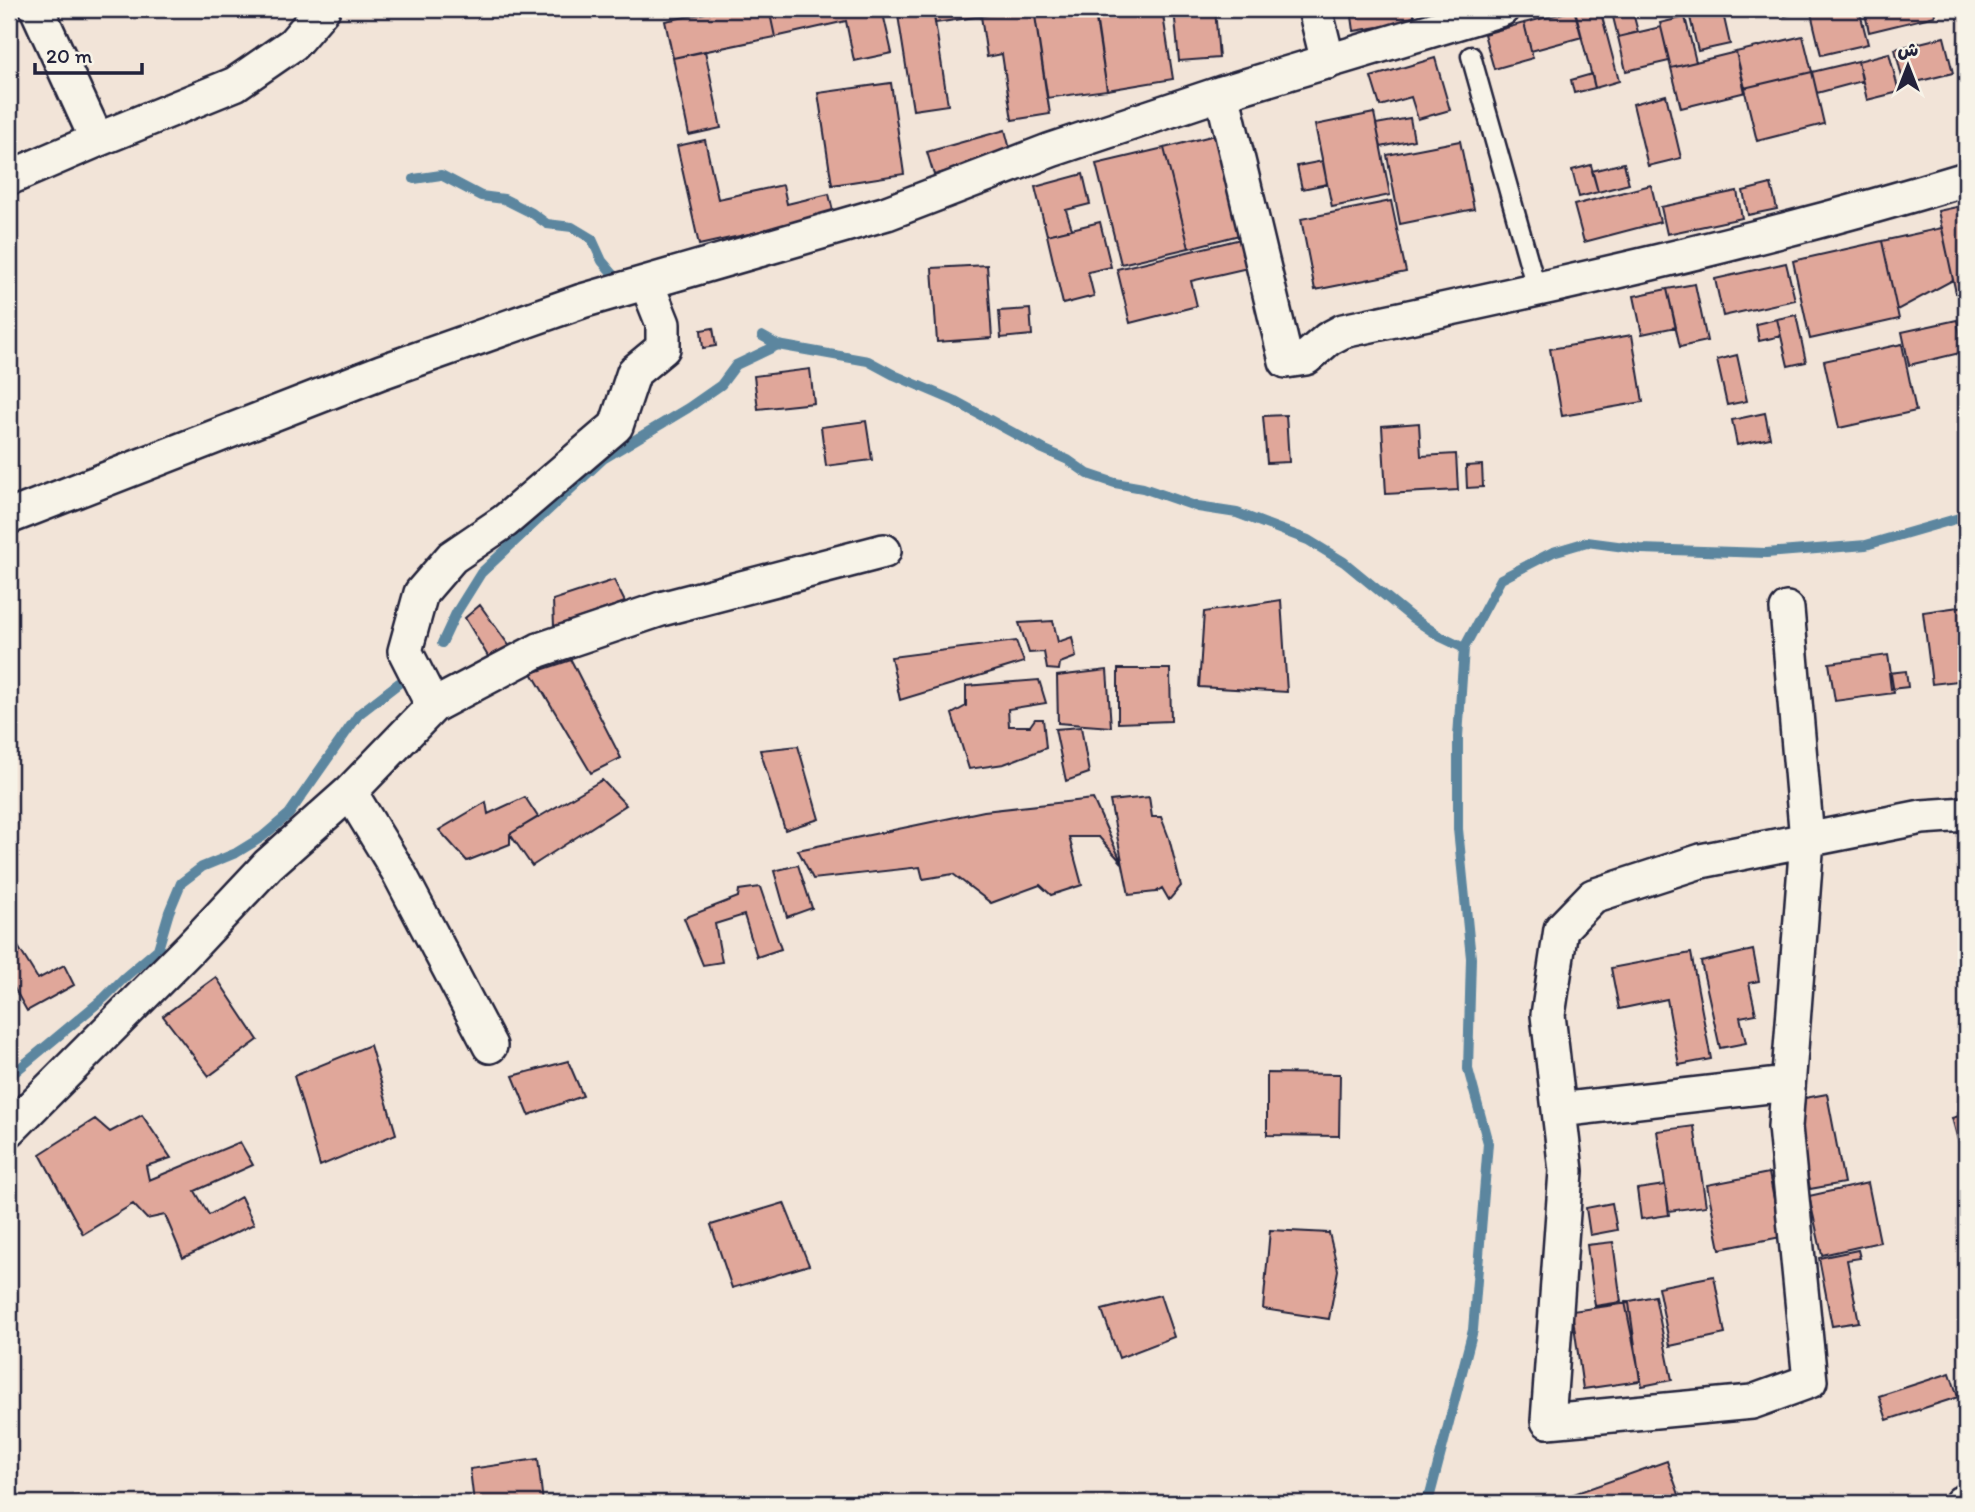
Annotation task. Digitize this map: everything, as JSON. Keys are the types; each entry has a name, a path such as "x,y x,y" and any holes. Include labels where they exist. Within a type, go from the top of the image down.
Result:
{"street":[{"path":"37,9 97,139"},
{"path":"9,178 234,84 293,44 323,9"},
{"path":"1315,9 1328,62"},
{"path":"9,517 381,372 582,301 887,213 1051,149 1222,93 1328,62 1442,17 1502,9"},
{"path":"1222,93 1286,361 1306,358 1328,339 1343,331 1537,291 1869,208 1966,179"},
{"path":"433,706 405,651 421,593 452,557 505,521 616,426 634,372 663,348 663,324 648,284"},
{"path":"9,1130 190,948 268,865 350,792 433,706 539,650 661,609 884,551"},
{"path":"1787,609 1807,840 1785,1127 1810,1381 1752,1402 1548,1422 1566,1171 1548,1015 1561,929 1593,896 1701,861 1807,840 1922,817 1966,814"},
{"path":"350,792 398,871 490,1046"},
{"path":"1559,1110 1788,1084"},
{"path":"1961,1503 1966,1501"}],"lane":[{"path":"1471,56 1537,291"}],"building":[{"path":"665,9 694,9 666,14"},
{"path":"726,9 769,9 775,37 673,58 665,21"},
{"path":"769,9 882,9 892,53 854,61 846,21 775,37"},
{"path":"897,9 933,9 948,105 913,110"},
{"path":"933,9 1028,9 935,23"},
{"path":"1034,9 1050,114 1012,120 1002,54 987,57 981,16"},
{"path":"1034,9 1095,9 1107,90 1047,98"},
{"path":"1124,9 1162,9 1173,79 1107,90 1095,13"},
{"path":"1174,9 1215,9 1219,58 1179,61"},
{"path":"1323,9 1347,9 1348,14 1325,18"},
{"path":"1351,9 1413,9 1415,21 1354,31"},
{"path":"1574,9 1600,9 1619,81 1595,88"},
{"path":"1611,9 1632,9 1638,32 1618,37"},
{"path":"1688,9 1722,9 1730,44 1698,51"},
{"path":"1784,9 1804,9 1804,11 1785,16"},
{"path":"1810,9 1859,9 1868,44 1821,55"},
{"path":"1864,9 1934,9 1935,16 1869,32"},
{"path":"1575,10 1582,37 1531,51 1524,23"},
{"path":"1685,17 1696,62 1671,68 1660,23"},
{"path":"1524,23 1533,58 1494,69 1484,34"},
{"path":"1661,27 1669,61 1626,71 1618,37"},
{"path":"1803,36 1812,72 1744,88 1736,52"},
{"path":"1944,37 1953,73 1904,85 1895,49"},
{"path":"705,51 721,128 689,135 673,58"},
{"path":"1736,52 1746,92 1681,108 1671,68"},
{"path":"1889,53 1899,92 1867,100 1858,61"},
{"path":"1966,56 1966,79 1963,80 1958,58"},
{"path":"1435,58 1450,110 1418,119 1411,97 1380,106 1371,77"},
{"path":"1858,61 1862,81 1817,93 1812,72"},
{"path":"1812,72 1824,124 1757,141 1744,88"},
{"path":"1592,74 1595,88 1574,93 1571,80"},
{"path":"891,83 904,174 832,185 818,93"},
{"path":"1666,95 1681,158 1648,166 1633,104"},
{"path":"1374,113 1390,195 1332,207 1315,125"},
{"path":"1410,118 1414,140 1381,147 1376,124"},
{"path":"1005,130 1011,153 934,175 927,152"},
{"path":"1223,133 1247,233 1189,248 1164,148"},
{"path":"705,140 718,199 783,185 787,204 829,194 834,215 699,245 677,146"},
{"path":"1460,141 1474,209 1400,224 1387,155"},
{"path":"1164,148 1189,248 1121,264 1096,164"},
{"path":"1323,161 1327,184 1302,189 1297,166"},
{"path":"1624,163 1629,184 1598,192 1592,171"},
{"path":"1591,165 1598,192 1579,197 1572,170"},
{"path":"1083,174 1090,204 1066,210 1072,229 1047,235 1035,187"},
{"path":"1771,184 1777,209 1748,215 1743,191"},
{"path":"1651,185 1660,222 1584,242 1574,205"},
{"path":"1737,191 1742,218 1667,234 1661,207"},
{"path":"1391,201 1406,272 1315,290 1301,219"},
{"path":"1966,205 1966,291 1956,293 1938,211"},
{"path":"1100,222 1111,267 1088,272 1094,296 1063,304 1047,235"},
{"path":"1942,228 1953,280 1897,310 1882,241"},
{"path":"1245,238 1252,267 1191,281 1197,306 1130,323 1117,269"},
{"path":"1882,241 1899,319 1810,339 1793,261"},
{"path":"1786,263 1795,300 1723,316 1715,279"},
{"path":"987,265 992,338 937,342 932,268"},
{"path":"1695,284 1707,341 1680,347 1667,289"},
{"path":"1667,289 1676,327 1642,334 1634,296"},
{"path":"1030,309 1032,335 1001,338 999,311"},
{"path":"1796,315 1806,362 1788,366 1777,319"},
{"path":"1777,319 1781,336 1759,341 1756,324"},
{"path":"1957,320 1964,352 1909,365 1902,332"},
{"path":"713,328 716,346 703,348 701,330"},
{"path":"1632,335 1643,402 1562,416 1550,349"},
{"path":"1902,344 1916,411 1839,428 1824,361"},
{"path":"1737,355 1747,401 1727,405 1717,360"},
{"path":"810,369 814,403 758,409 754,376"},
{"path":"1765,413 1770,438 1737,445 1732,420"},
{"path":"1286,415 1289,462 1267,463 1263,416"},
{"path":"866,421 872,460 826,466 821,427"},
{"path":"1419,423 1421,456 1456,454 1458,490 1386,494 1382,426"},
{"path":"1482,465 1483,487 1467,488 1466,466"},
{"path":"614,580 625,602 554,627 553,600"},
{"path":"1281,600 1287,692 1199,687 1204,612"},
{"path":"480,605 510,647 489,658 465,618"},
{"path":"1966,606 1966,680 1932,684 1923,612"},
{"path":"1053,621 1058,642 1072,637 1076,657 1060,663 1059,670 1047,669 1044,652 1029,653 1019,623"},
{"path":"1016,641 1024,662 900,700 891,657"},
{"path":"1888,655 1894,693 1835,701 1829,663"},
{"path":"571,660 621,758 591,773 532,673"},
{"path":"1118,669 1170,669 1171,721 1118,723"},
{"path":"1107,670 1111,727 1058,723 1057,676"},
{"path":"1906,671 1908,687 1891,689 1889,673"},
{"path":"1039,680 1046,703 1008,709 1009,726 1030,726 1035,719 1043,719 1046,748 1004,764 969,769 952,714 966,706 966,686"},
{"path":"1081,727 1089,773 1066,781 1055,729"},
{"path":"798,746 819,819 785,830 760,750"},
{"path":"602,780 626,805 532,866 510,834"},
{"path":"525,797 538,817 510,834 510,844 467,861 439,830 486,802 488,814"},
{"path":"1149,797 1152,817 1161,817 1169,838 1181,886 1169,900 1162,888 1156,892 1129,895 1110,801"},
{"path":"1093,799 1122,863 1099,837 1069,837 1082,885 1051,895 1040,885 991,903 953,874 923,879 920,867 813,879 798,850 984,811"},
{"path":"798,865 812,908 787,917 774,871"},
{"path":"760,887 781,949 757,957 744,915 715,924 722,962 703,965 684,918 738,897 739,890"},
{"path":"9,932 38,979 64,965 74,985 27,1011 9,979"},
{"path":"1753,950 1759,981 1749,983 1756,1014 1740,1017 1746,1043 1720,1048 1701,962"},
{"path":"1691,953 1711,1059 1679,1065 1667,999 1619,1009 1611,968"},
{"path":"216,977 258,1040 209,1076 163,1016"},
{"path":"370,1045 396,1134 320,1166 294,1076"},
{"path":"568,1061 583,1096 529,1115 513,1076"},
{"path":"1267,1073 1340,1074 1339,1136 1267,1135"},
{"path":"1827,1094 1844,1183 1810,1189 1794,1100"},
{"path":"1966,1114 1966,1170 1952,1118"},
{"path":"142,1115 171,1158 146,1166 149,1180 240,1142 253,1165 195,1191 209,1215 241,1197 254,1224 183,1258 165,1215 147,1219 133,1204 83,1234 40,1154 95,1119 110,1132"},
{"path":"1694,1126 1706,1206 1669,1211 1657,1131"},
{"path":"1769,1173 1781,1237 1720,1249 1707,1185"},
{"path":"1868,1183 1880,1242 1822,1255 1809,1196"},
{"path":"1665,1185 1669,1215 1641,1219 1637,1189"},
{"path":"784,1203 809,1265 732,1288 711,1225"},
{"path":"1612,1203 1617,1230 1590,1235 1586,1208"},
{"path":"1270,1230 1329,1233 1338,1270 1329,1319 1263,1309"},
{"path":"1613,1242 1621,1302 1595,1306 1587,1245"},
{"path":"1858,1250 1860,1258 1847,1260 1859,1322 1832,1326 1819,1258"},
{"path":"1714,1276 1725,1334 1670,1346 1658,1287"},
{"path":"1160,1295 1174,1337 1119,1358 1102,1310"},
{"path":"1655,1296 1672,1380 1642,1386 1625,1302"},
{"path":"1629,1303 1640,1381 1583,1389 1572,1311"},
{"path":"1950,1373 1958,1397 1887,1420 1879,1396"},
{"path":"538,1459 543,1503 474,1503 470,1469"},
{"path":"1667,1461 1682,1503 1567,1503 1565,1497"}],"waterway":[{"path":"414,179 441,175 481,196 504,199 547,224 572,227 592,239 602,261 619,281"},
{"path":"762,336 778,345 868,361 955,401 1068,460 1088,474 1143,488 1198,507 1237,513 1308,540 1344,562 1411,617 1441,637 1464,648"},
{"path":"442,643 456,613 481,573 603,459 721,385 736,365 778,345"},
{"path":"1420,1503 1430,1495 1473,1330 1488,1143 1468,1069 1471,958 1458,829 1458,737 1464,648 1501,579 1553,552 1587,542 1640,549 1766,553 1866,545 1966,516"},
{"path":"9,1077 158,949 181,883 202,867 236,853 262,837 289,814 359,714 399,683"}]}
